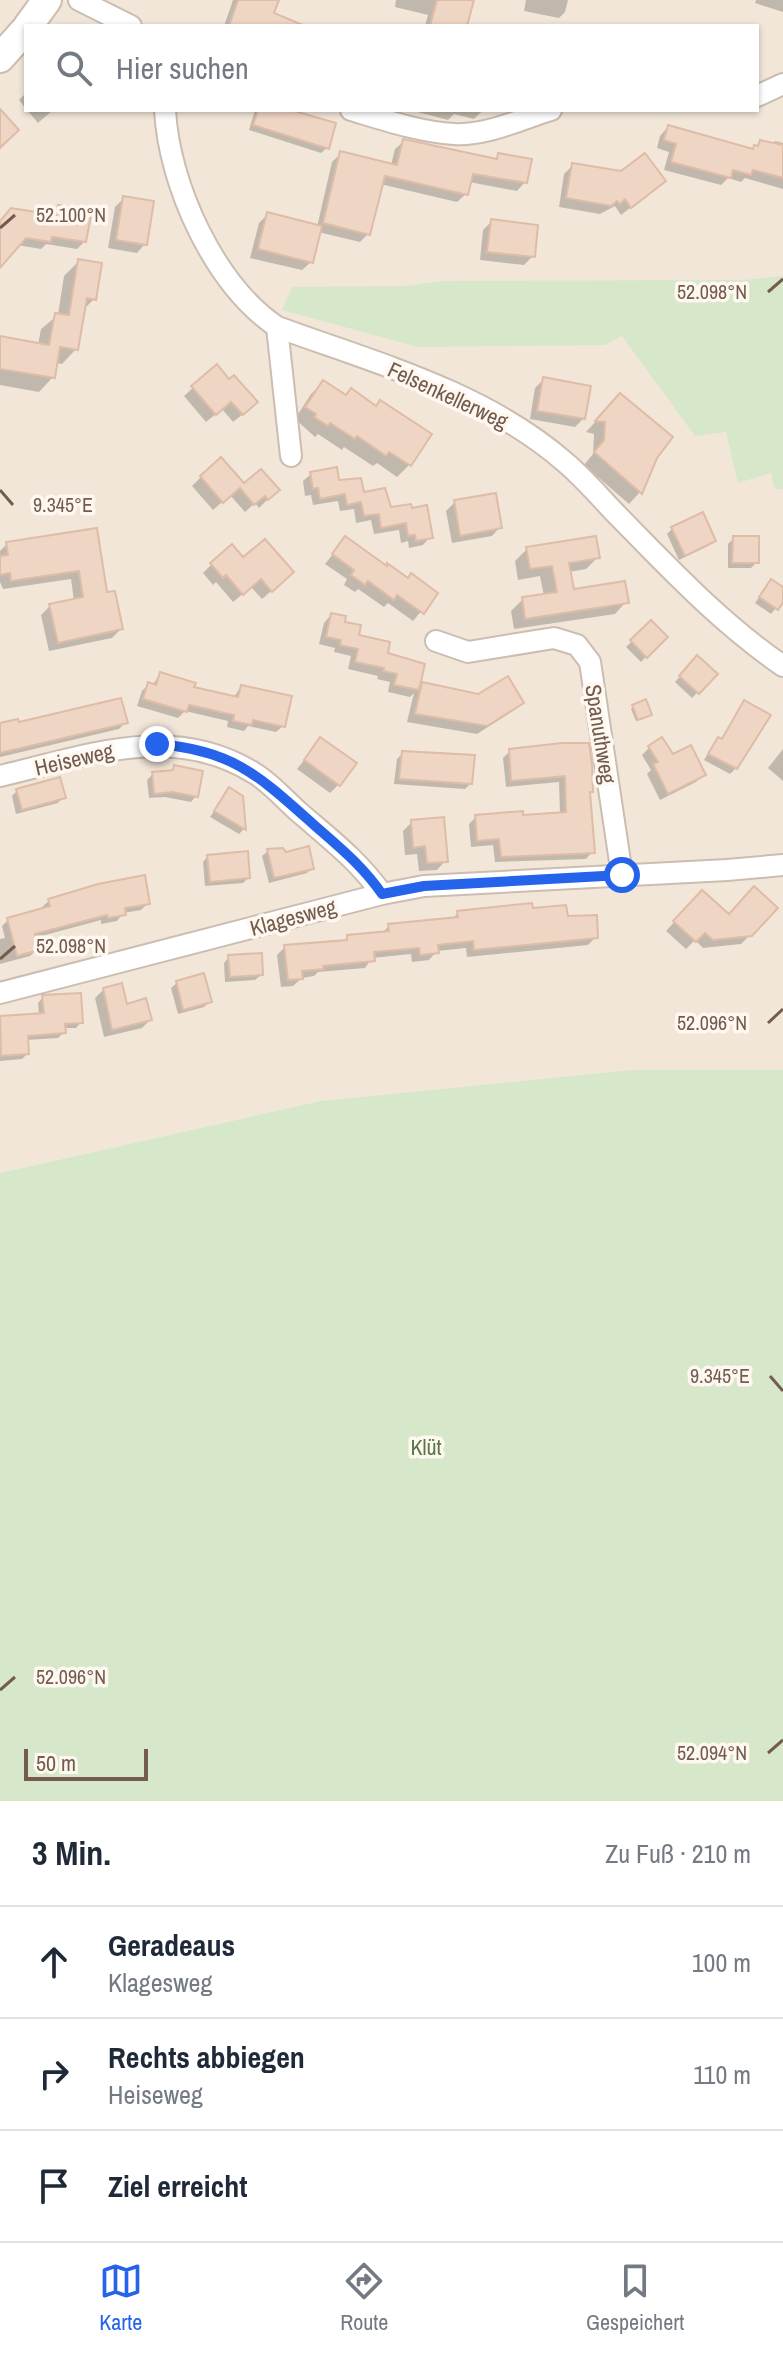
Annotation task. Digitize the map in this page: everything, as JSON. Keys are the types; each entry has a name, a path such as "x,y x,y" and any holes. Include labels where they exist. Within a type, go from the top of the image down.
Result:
{"main road":[{"path":"29,24 47,0"},
{"path":"0,58 24,30"}],"street":[{"path":"79,0 127,24"},
{"path":"759,95 783,84"},
{"name":"Felsenkellerweg","path":"165,112 175,169 190,212 214,255 259,314 277,327 414,374 501,418 535,439 567,463 724,622 783,666"},
{"path":"358,112 397,124 456,134 486,130 544,112"},
{"path":"277,327 291,456"},
{"name":"Spanuthweg","path":"436,641 468,652 554,638 577,645 590,662 622,875"},
{"name":"Heiseweg","path":"0,776 124,747 157,744 206,751 255,773 365,869 382,894"},
{"name":"Klagesweg","path":"0,993 382,894 424,886 783,865"}],"shaded area":[{"path":"0,0 783,0 783,1070 629,1070 320,1101 0,1173"}],"green space":[{"path":"783,276 783,489 775,489 771,473 738,483 726,432 695,436 622,336 605,345 418,347 282,310 292,287 407,286 442,281 744,280"},
{"name":"Klüt","path":"629,1070 783,1070 783,1801 0,1801 0,1173 320,1101"}],"building":[{"path":"238,0 279,0 274,13 300,24 230,24"},
{"path":"437,0 474,0 468,24 431,24"},
{"path":"0,109 19,130 0,148"},
{"path":"257,112 298,112 336,123 329,149 253,125"},
{"path":"668,125 753,149 760,140 783,145 783,178 753,170 751,175 733,170 731,178 671,162 676,144 664,140"},
{"path":"403,139 497,159 498,153 532,159 527,183 473,174 468,195 385,176 370,235 323,223 340,151 397,165"},
{"path":"645,153 666,181 631,208 625,199 611,206 566,198 572,163 621,171"},
{"path":"123,196 154,201 147,245 116,240"},
{"path":"58,205 92,210 86,242 52,237 51,242 26,238 0,268 0,221 11,208 56,215"},
{"path":"267,212 322,226 313,263 258,249"},
{"path":"491,219 538,225 535,257 487,252"},
{"path":"78,259 102,263 96,300 87,298 78,350 60,347 55,378 0,369 0,336 49,345 55,313 69,315"},
{"path":"217,364 229,379 234,375 258,402 243,415 231,402 216,415 191,386"},
{"path":"543,377 591,386 585,419 537,411"},
{"path":"323,380 346,395 351,388 376,406 380,400 432,434 411,466 389,452 386,456 357,436 355,439 314,417 316,414 305,407"},
{"path":"620,393 673,437 657,458 642,494 594,452 604,440 605,422 595,421"},
{"path":"221,457 244,483 261,469 280,490 268,500 265,496 254,505 240,488 223,503 200,476"},
{"path":"337,467 339,480 361,478 364,492 385,488 391,507 427,505 433,538 416,541 415,535 408,536 406,523 381,528 379,514 364,516 361,502 347,505 345,494 320,499 318,488 313,489 310,472"},
{"path":"496,493 502,528 460,536 454,500"},
{"path":"703,512 716,541 685,556 671,527"},
{"path":"97,528 107,592 115,591 123,629 58,643 49,604 83,597 79,571 11,581 10,573 0,575 0,556 8,555 6,542"},
{"path":"345,536 387,566 387,563 408,578 411,573 438,593 424,614 397,595 394,600 368,581 365,585 351,575 354,570 332,554"},
{"path":"596,536 600,558 569,563 574,589 625,581 629,603 525,619 522,597 557,592 552,566 530,569 526,547"},
{"path":"733,536 759,536 759,563 732,563"},
{"path":"265,539 294,572 272,592 261,579 243,595 226,575 223,578 210,563 232,544 243,557"},
{"path":"771,579 783,587 783,602 778,610 759,597"},
{"path":"331,613 346,616 345,622 361,625 359,635 390,642 388,653 425,664 419,690 394,685 397,674 355,662 358,649 340,645 341,640 326,637"},
{"path":"651,620 668,637 647,658 630,640"},
{"path":"697,655 718,674 699,694 679,676"},
{"path":"160,672 196,683 194,687 238,697 241,685 292,696 285,727 253,720 252,725 233,721 234,715 189,705 187,712 143,699 148,682 156,685"},
{"path":"508,676 524,703 487,726 415,714 422,682 478,694"},
{"path":"121,698 128,723 0,753 0,723 18,719 19,722"},
{"path":"646,699 652,715 638,720 632,705"},
{"path":"744,700 771,715 737,769 708,754 718,737 722,739"},
{"path":"320,737 357,763 340,786 304,760"},
{"path":"662,737 673,754 691,745 706,775 668,794 653,764 658,762 648,746"},
{"path":"589,743 595,853 501,857 499,839 477,841 475,815 523,811 523,815 566,812 565,776 511,781 509,749"},
{"path":"402,751 475,755 472,784 399,779"},
{"path":"174,765 203,771 198,797 172,792 154,794 152,772 173,770"},
{"path":"60,777 66,798 22,810 16,789"},
{"path":"229,787 243,796 246,830 214,811"},
{"path":"444,817 448,862 427,863 425,846 413,848 411,820"},
{"path":"309,846 314,869 274,878 267,849 283,848 286,852"},
{"path":"248,851 250,878 210,882 207,855"},
{"path":"145,875 150,904 125,908 126,915 108,918 107,915 35,934 39,950 17,956 7,918 50,906 48,899 98,884"},
{"path":"754,886 778,908 752,936 713,940 705,933 696,942 673,921 702,890 729,914"},
{"path":"532,903 533,908 566,905 568,916 597,915 598,938 474,950 473,941 438,945 439,953 420,955 419,948 374,952 375,961 323,966 324,969 302,971 303,979 288,980 284,945 347,940 347,935 389,931 388,924 458,917 457,911"},
{"path":"262,953 263,975 230,977 228,955"},
{"path":"204,973 212,1002 183,1010 176,981"},
{"path":"122,983 127,1004 146,998 152,1020 112,1030 103,988"},
{"path":"81,993 83,1023 65,1024 66,1033 28,1036 29,1054 1,1056 0,1016 44,1013 42,995"}],"route":[{"path":"157,744 206,751 255,773 365,869 382,894 424,886 622,875"}]}
